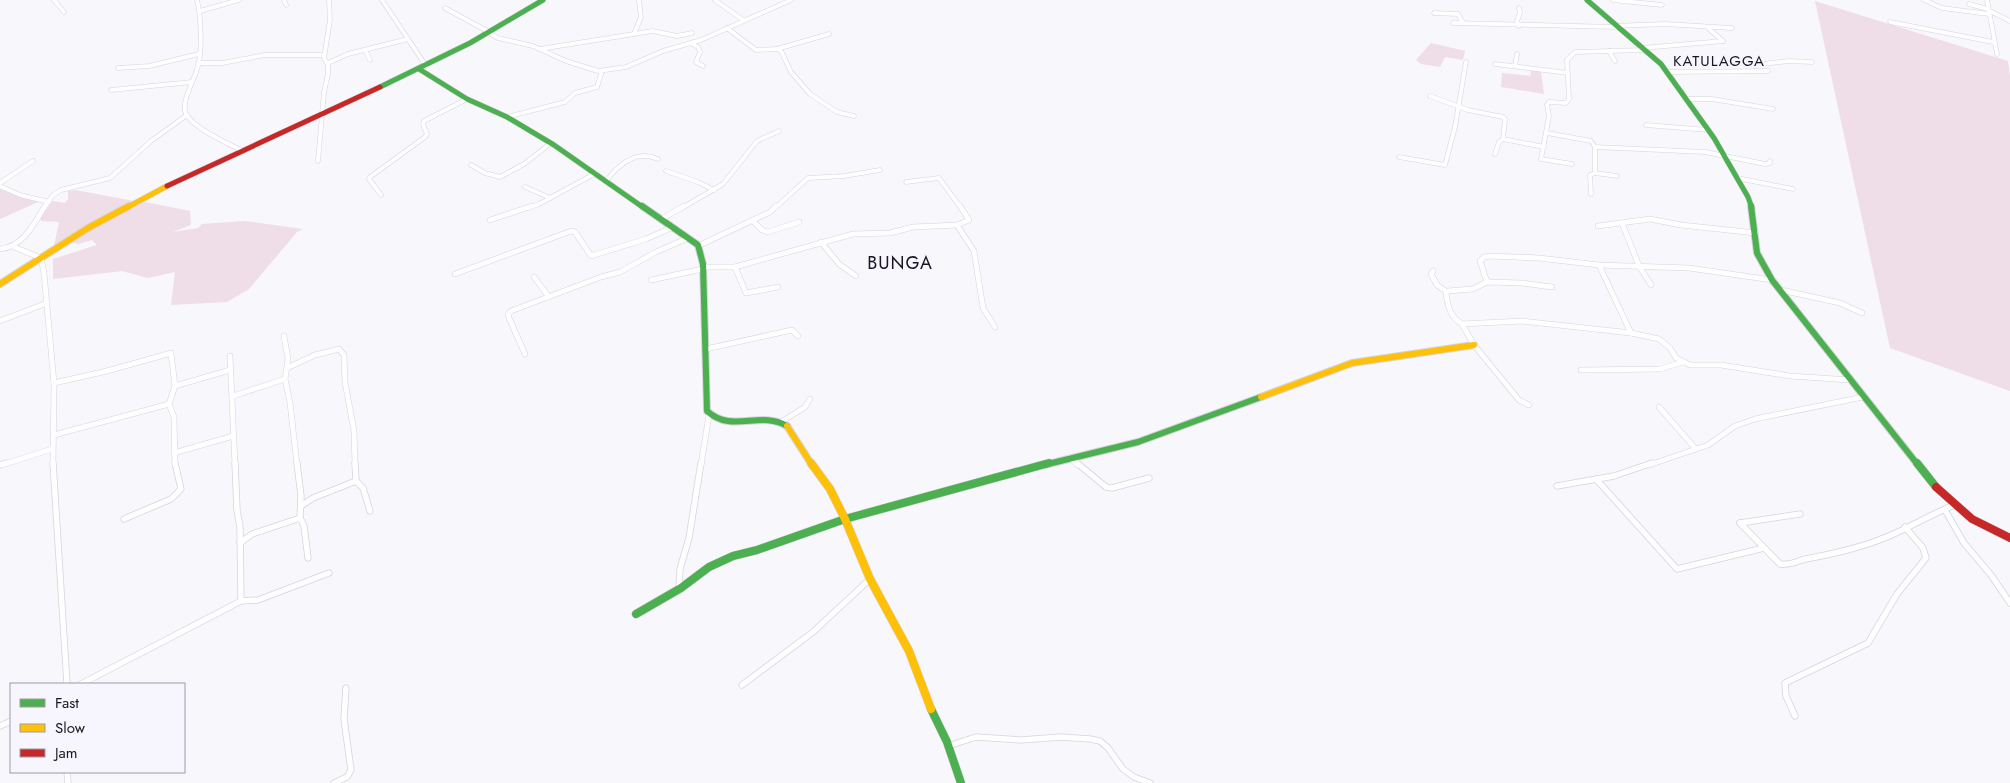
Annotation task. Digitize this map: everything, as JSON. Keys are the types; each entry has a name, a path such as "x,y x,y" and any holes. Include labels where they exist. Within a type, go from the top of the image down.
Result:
{"street":[{"path":"54,0 64,12"},
{"path":"197,0 200,11 198,63 184,107 187,115 214,137 240,150"},
{"path":"200,11 239,0"},
{"path":"284,0 286,5"},
{"path":"318,161 324,92 328,82 328,63 324,55 330,20 329,0"},
{"path":"382,0 408,39 422,67 466,99 507,117 607,180 698,246 703,268 706,406 709,415 689,538 680,569 678,589"},
{"path":"0,284 109,216 240,150 422,67 489,33 543,0"},
{"path":"634,34 641,17 639,0"},
{"path":"715,0 743,20"},
{"path":"445,8 498,38 602,71 626,67 663,51 692,44 791,0"},
{"path":"1586,0 1668,72 1708,130 1745,191 1753,211 1757,253 1772,280 1863,397 1940,492 1969,518 2010,538"},
{"path":"1613,0 1662,6"},
{"path":"1653,0 1656,5"},
{"path":"1924,0 1942,8 1988,11"},
{"path":"1987,0 1993,42 1997,54"},
{"path":"1969,4 2010,21"},
{"path":"1519,8 1520,13 1517,21 1519,26"},
{"path":"1434,13 1458,14 1463,23"},
{"path":"1890,22 1993,42"},
{"path":"1453,23 1519,26 1665,24 1732,28"},
{"path":"1572,164 1541,159 1549,116 1547,105 1549,102 1566,103 1569,99 1567,60 1572,53 1643,49 1723,41 1708,27"},
{"path":"727,28 756,50 777,49 829,34"},
{"path":"540,50 653,31 678,36 692,33"},
{"path":"328,63 348,54 408,39"},
{"path":"692,44 700,52 696,62 703,66"},
{"path":"777,49 781,51 785,62 798,82 835,112 854,116"},
{"path":"365,50 370,60"},
{"path":"1609,51 1615,60"},
{"path":"118,68 150,66 199,54"},
{"path":"198,63 222,63 264,54 324,55"},
{"path":"1515,66 1517,54"},
{"path":"1773,76 1762,64 1789,61 1812,62"},
{"path":"1399,157 1445,165 1454,140 1457,106 1466,62"},
{"path":"1495,64 1568,74"},
{"path":"507,117 565,102 569,95 577,91 597,87 602,71"},
{"path":"1668,72 1768,71"},
{"path":"111,90 192,82"},
{"path":"1430,96 1457,106 1503,117 1505,119 1503,139 1499,142 1496,154"},
{"path":"381,195 369,179 370,177 425,137 427,134 423,125 424,121 466,99"},
{"path":"1686,99 1721,100 1773,109"},
{"path":"0,249 14,247 53,195 61,190 110,178 151,141 187,115"},
{"path":"1646,125 1708,130"},
{"path":"662,220 723,184 757,141 779,131"},
{"path":"1547,133 1589,139 1595,147 1595,173"},
{"path":"1503,139 1544,147"},
{"path":"471,164 485,173 500,177 524,164 551,144"},
{"path":"1595,147 1705,152 1765,164 1770,162"},
{"path":"607,180 624,164 643,154 658,159"},
{"path":"33,161 0,184 20,194 48,202"},
{"path":"698,246 777,208 808,178 844,176 880,170"},
{"path":"666,171 698,182 714,190"},
{"path":"490,220 539,204 596,173"},
{"path":"1591,194 1590,175 1595,173 1617,176"},
{"path":"651,280 703,268 735,267 853,234 890,233 914,227 957,226 969,219 939,178 906,182"},
{"path":"1737,178 1792,189"},
{"path":"525,187 550,198"},
{"path":"1598,226 1650,219 1681,225 1756,233"},
{"path":"753,221 762,230 768,232 799,222"},
{"path":"1622,223 1639,266 1651,285"},
{"path":"957,226 974,251 984,308 995,327"},
{"path":"455,274 571,231 575,232 591,256 660,234 673,227"},
{"path":"525,354 508,314 511,311 635,266 656,252 688,238"},
{"path":"822,242 839,264 856,276"},
{"path":"14,247 42,258"},
{"path":"1487,282 1480,261 1484,257 1539,258 1599,264 1689,268 1772,280"},
{"path":"42,258 54,383 54,435 52,450 67,683"},
{"path":"1599,264 1603,278 1625,317 1631,333"},
{"path":"735,267 744,292 749,293 778,287"},
{"path":"1433,271 1431,274 1433,281 1447,292 1473,289 1487,282 1522,283 1552,287"},
{"path":"534,277 549,297"},
{"path":"1781,290 1840,303 1862,312"},
{"path":"1447,292 1448,309 1454,320 1462,324 1474,345 1519,400 1530,405"},
{"path":"0,321 47,303"},
{"path":"1462,324 1522,321 1631,333 1659,338 1670,348 1676,358 1690,365 1738,367 1790,376 1850,380"},
{"path":"706,349 792,330 798,336"},
{"path":"284,336 288,359 285,379 297,454 301,506 300,518 304,526 308,558"},
{"path":"636,614 710,567 733,556 758,550 845,519 1070,458 1138,442 1352,363 1474,345"},
{"path":"287,368 315,355 339,349 344,355 344,382 354,431 356,481 363,488 370,511"},
{"path":"54,383 107,372 171,353 175,386 169,404 174,417 174,453 181,489 178,495 124,519"},
{"path":"230,356 242,601"},
{"path":"1581,370 1660,369 1683,362"},
{"path":"175,386 230,370"},
{"path":"233,396 285,379"},
{"path":"1557,486 1637,469 1695,448 1710,445 1721,435 1740,424 1772,415 1863,397"},
{"path":"781,422 805,407 810,399"},
{"path":"54,435 169,404"},
{"path":"1659,407 1695,448"},
{"path":"709,415 712,418 725,422 775,420 781,422 794,435 804,454 830,489 845,519 870,579 909,651 923,692 948,746 961,783"},
{"path":"174,453 233,436"},
{"path":"0,465 52,450"},
{"path":"1070,458 1106,487 1112,488 1149,478"},
{"path":"1596,479 1677,569 1764,548"},
{"path":"301,506 313,498 356,481"},
{"path":"1800,514 1740,523 1780,564 1788,566 1800,560 1847,551 1898,532 1927,516 1954,505"},
{"path":"1945,510 1964,543 1991,575 2010,603"},
{"path":"240,543 252,534 300,518"},
{"path":"1795,716 1786,696 1785,684 1868,643 1897,594 1924,562 1926,558 1923,548 1905,527"},
{"path":"83,683 242,601 258,600 328,573"},
{"path":"742,685 813,632 870,579"},
{"path":"334,783 347,777 351,770 344,719 346,688"},
{"path":"948,746 976,737 1021,740 1061,737 1090,739 1100,741 1108,748 1123,769 1134,777 1150,783"}],"shaded area":[{"path":"1815,1 2008,61 2010,76 2010,391 1890,348"},
{"path":"1431,43 1465,51 1463,60 1445,57 1440,67 1421,64 1416,60"},
{"path":"1530,69 1541,72 1544,94 1501,87 1502,73 1531,76"},
{"path":"0,189 38,202 0,219"},
{"path":"75,190 134,201 54,246 59,222 41,221 40,218 53,201 65,203 68,199 68,191"},
{"path":"140,201 190,211 191,225 173,232 198,228 202,224 245,221 303,229 297,232 249,289 227,302 171,305 175,272 148,278 122,271 53,279 53,259 97,245 92,240 78,244 70,241"}],"traffic: fast":[{"path":"380,87 470,43 543,0"},
{"path":"1587,0 1661,64 1714,138 1748,197 1753,211 1757,253 1772,280 1936,487"},
{"path":"419,69 467,99 507,117 554,145 698,245 703,264 707,411 715,418 725,422 768,419 778,421 787,426"},
{"path":"636,614 681,588 709,567 733,556 757,550 845,519 1042,465 1138,442 1261,397"},
{"path":"931,709 947,742 961,783"}],"traffic: slow":[{"path":"0,284 88,228 167,186"},
{"path":"1261,397 1352,363 1474,345"},
{"path":"787,426 804,454 830,489 845,519 870,579 909,651 931,709"}],"traffic: jam":[{"path":"167,186 380,87"},
{"path":"1936,487 1972,519 2010,538"}],"district":[{"name":"KATULAGGA","path":"1719,61"},
{"name":"BUNGA","path":"900,263"}]}
